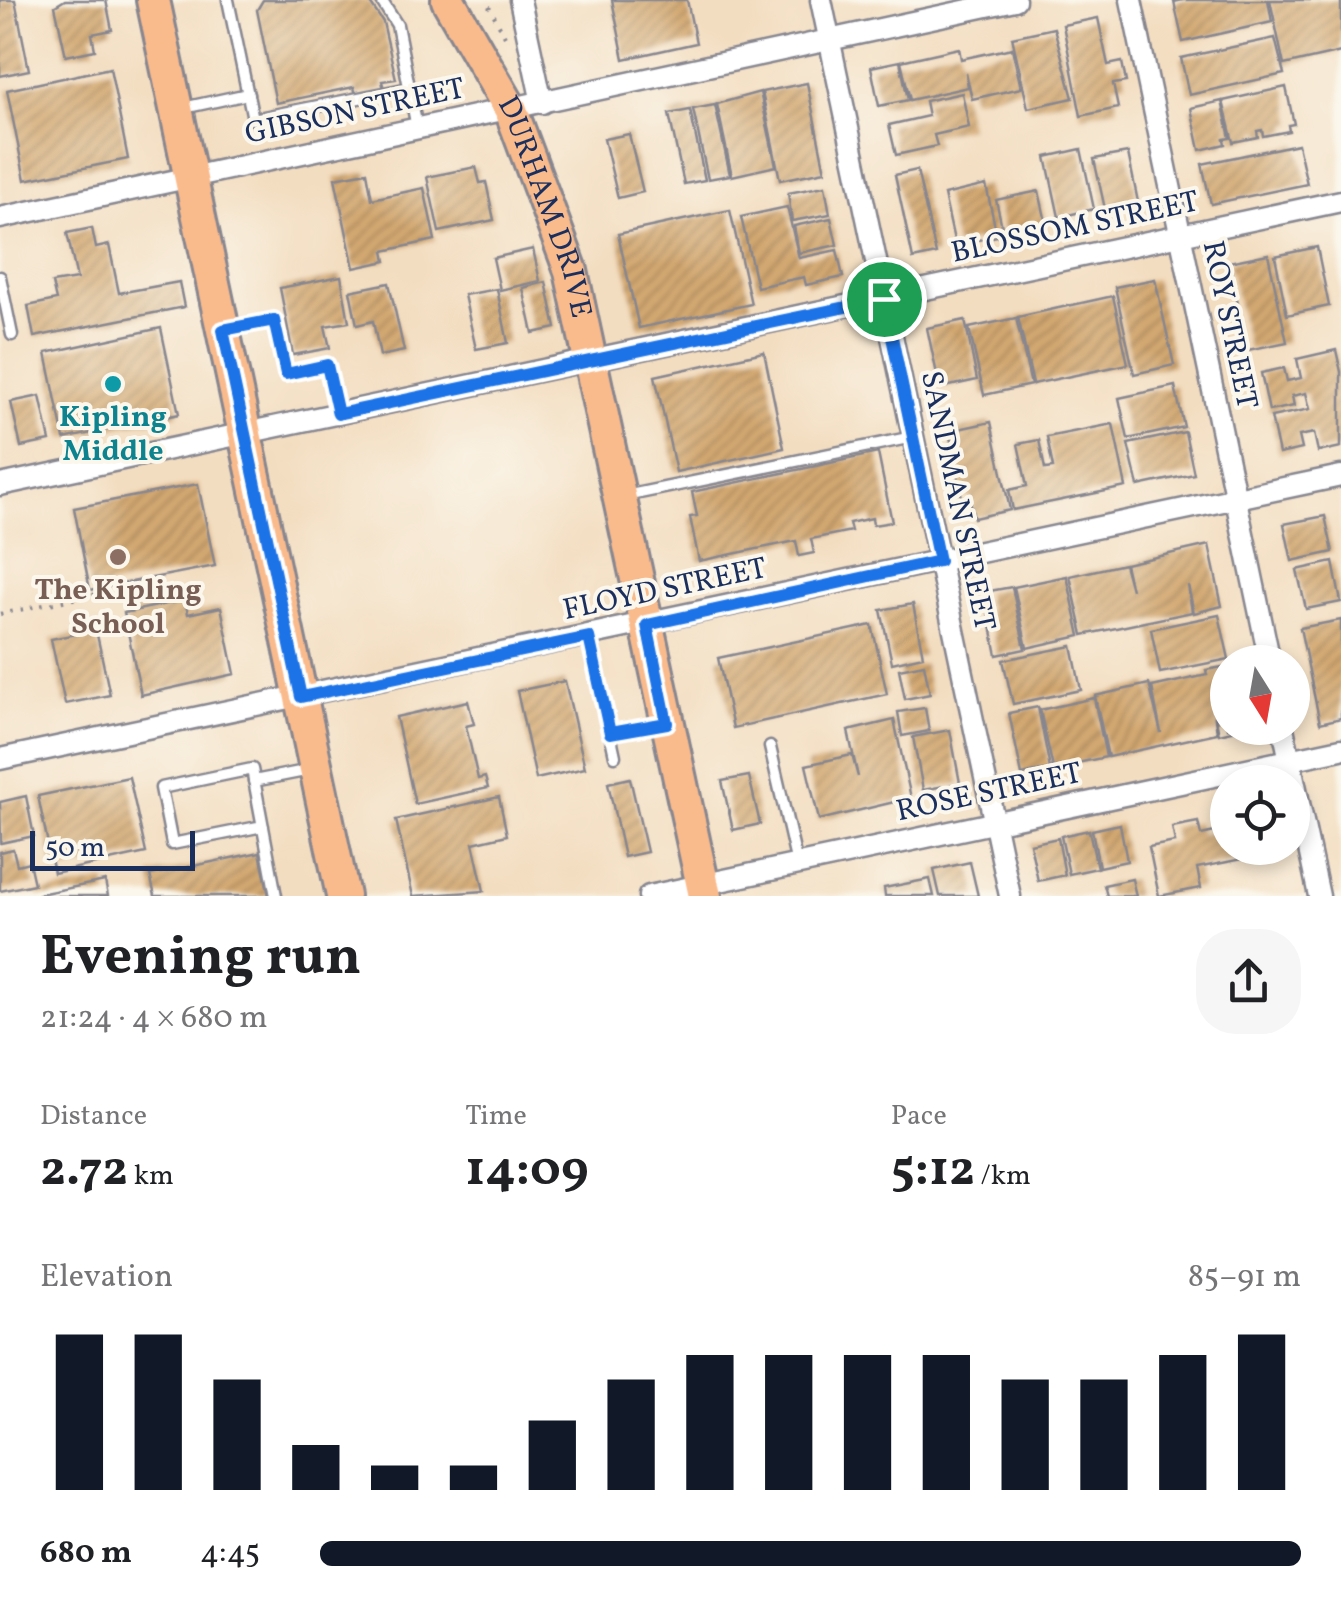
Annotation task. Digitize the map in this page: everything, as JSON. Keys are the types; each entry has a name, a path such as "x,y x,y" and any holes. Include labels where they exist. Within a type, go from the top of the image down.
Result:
{"main road":[{"path":"154,0 343,896"},
{"name":"DURHAM DRIVE","path":"448,0 526,106 571,271 703,890"}],"street":[{"path":"520,0 526,106"},
{"name":"SANDMAN STREET","path":"820,0 1010,896"},
{"name":"GIBSON STREET","path":"0,218 1015,0"},
{"name":"ROY STREET","path":"1130,0 1266,645"},
{"name":"BLOSSOM STREET","path":"0,486 1341,201"},
{"name":"FLOYD STREET","path":"0,759 1341,476"},
{"path":"1287,745 1319,896"},
{"name":"ROSE STREET","path":"649,896 703,890 797,865 1341,749"}],"lane":[{"path":"228,0 253,118 409,88"},
{"path":"381,0 397,25 417,129"},
{"path":"177,109 248,94"},
{"path":"0,277 12,335"},
{"path":"223,330 274,320 286,374 327,365 338,414"},
{"path":"620,497 913,438"},
{"path":"589,637 616,756"},
{"path":"610,733 667,723"},
{"path":"770,747 797,865"},
{"path":"254,781 316,768"},
{"path":"262,826 172,844 161,788 252,769 276,896"}],"path":[{"path":"0,614 112,590"}],"building":[{"path":"0,0 15,0 29,70 0,76"},
{"path":"65,0 106,0 112,30 92,34 95,50 66,56 55,6"},
{"path":"263,0 368,0 383,22 396,79 382,81 384,89 356,95 354,87 276,103 257,10"},
{"path":"612,0 687,0 696,43 624,59"},
{"path":"1268,0 1272,22 1183,42 1174,2"},
{"path":"1270,0 1341,0 1341,52 1284,65"},
{"path":"1098,18 1108,65 1122,62 1126,82 1113,84 1118,108 1081,116 1063,25"},
{"path":"1054,28 1073,98 1028,108 1012,37"},
{"path":"1275,38 1284,74 1189,95 1181,58"},
{"path":"959,48 961,59 1012,48 1021,88 972,99 966,73 968,87 910,100 901,61"},
{"path":"900,61 908,100 879,106 871,67"},
{"path":"110,68 128,159 25,180 7,90"},
{"path":"807,83 825,171 780,180 762,92"},
{"path":"1286,87 1294,124 1288,125 1289,131 1263,136 1262,130 1257,131 1258,137 1233,142 1223,101"},
{"path":"760,92 776,166 732,176 717,104"},
{"path":"962,93 969,127 934,135 937,146 896,155 889,125 928,116 925,101"},
{"path":"1222,101 1230,138 1224,139 1225,144 1200,150 1191,108"},
{"path":"715,105 730,175 708,179 693,109"},
{"path":"690,110 705,180 684,184 669,114"},
{"path":"629,134 643,192 618,198 604,139"},
{"path":"1298,144 1307,184 1211,204 1202,164"},
{"path":"1081,149 1094,209 1059,217 1046,157"},
{"path":"1128,153 1138,202 1105,209 1094,159"},
{"path":"476,167 480,183 486,182 494,220 439,232 427,177"},
{"path":"917,170 936,254 913,259 895,175"},
{"path":"367,172 372,199 424,188 435,240 384,251 386,261 354,268 335,178"},
{"path":"986,185 997,236 955,245 944,195"},
{"path":"825,186 830,214 792,221 788,193"},
{"path":"1039,191 1046,222 1003,231 996,200"},
{"path":"787,207 799,258 837,250 843,277 806,285 804,277 757,287 741,217"},
{"path":"730,210 751,304 639,328 618,234"},
{"path":"831,218 837,245 799,253 794,226"},
{"path":"92,228 96,248 109,245 119,293 179,282 184,307 34,337 28,306 56,300 52,283 77,279 67,233"},
{"path":"1317,247 1329,306 1287,315 1275,256"},
{"path":"533,249 540,281 500,290 493,258"},
{"path":"1268,254 1287,342 1248,350 1229,262"},
{"path":"341,276 349,322 325,326 330,348 293,355 280,288"},
{"path":"1155,279 1174,365 1134,374 1115,287"},
{"path":"546,282 556,328 533,333 523,288"},
{"path":"389,283 404,351 380,356 373,321 357,325 350,291"},
{"path":"497,289 508,343 476,349 464,295"},
{"path":"1113,296 1128,364 1033,384 1018,317"},
{"path":"1016,318 1031,385 984,395 969,328"},
{"path":"965,320 977,380 940,388 927,328"},
{"name":"Kipling Middle","path":"161,328 179,414 64,439 46,353"},
{"path":"1336,350 1341,372 1341,447 1318,452 1314,433 1299,436 1302,449 1279,454 1271,417 1310,409 1306,393 1292,396 1294,406 1269,411 1261,373 1284,368 1287,381 1301,378 1297,359"},
{"path":"764,352 784,448 676,472 655,376"},
{"path":"1175,386 1184,427 1128,439 1119,398"},
{"path":"40,396 50,441 21,447 11,402"},
{"path":"991,422 1010,510 974,518 969,496 962,498 949,431"},
{"path":"1113,424 1126,487 1013,510 1009,490 1027,486 1018,444 1039,440 1045,469 1053,468 1047,437"},
{"path":"1185,432 1194,474 1138,486 1128,444"},
{"path":"878,453 892,522 873,525 872,518 849,523 851,531 811,539 814,553 799,556 796,541 699,561 690,517 697,516 692,492"},
{"path":"198,484 215,566 90,590 74,508"},
{"path":"1325,516 1333,552 1292,561 1284,524"},
{"path":"1209,545 1222,606 1194,613 1188,585 1192,612 1083,635 1070,576 1124,564 1131,590 1125,564"},
{"path":"1333,562 1341,602 1306,609 1297,570"},
{"path":"1067,576 1080,636 1027,648 1014,587"},
{"path":"1012,587 1025,649 997,655 984,592"},
{"path":"185,600 188,614 221,607 235,674 141,695 124,613"},
{"path":"913,604 923,656 892,663 881,610"},
{"path":"1219,615 1226,645 1210,645 1210,663 1160,673 1151,629"},
{"path":"1341,620 1341,718 1320,723 1310,676 1310,645 1304,645 1300,628"},
{"path":"872,625 887,694 733,728 718,658"},
{"path":"96,630 110,695 65,704 51,639"},
{"path":"1072,646 1081,690 1013,704 1003,660"},
{"path":"924,664 930,694 905,699 899,669"},
{"path":"1210,669 1210,735 1108,757 1095,696 1149,684 1161,733 1152,687 1207,675 1206,670"},
{"path":"565,681 585,768 536,779 517,691"},
{"path":"1094,698 1106,757 1053,768 1040,710"},
{"path":"468,701 474,724 466,726 478,779 485,777 488,788 415,804 396,717"},
{"path":"1038,707 1050,769 1022,775 1009,713"},
{"path":"925,708 929,731 902,736 898,712"},
{"path":"894,720 911,798 819,820 806,765 852,755 858,777 848,731"},
{"path":"950,730 960,783 923,790 913,737"},
{"path":"749,776 760,824 733,830 722,781"},
{"path":"129,777 146,853 54,873 38,796"},
{"path":"630,778 647,852 624,857 608,783"},
{"path":"26,796 34,836 1,843 0,802"},
{"path":"499,797 507,835 473,843 484,891 413,896 396,820"},
{"path":"1198,822 1201,835 1210,833 1212,865 1197,868 1201,888 1159,896 1149,847 1175,842 1172,827"},
{"path":"1120,824 1127,861 1099,867 1092,830"},
{"path":"1089,830 1097,868 1069,874 1061,836"},
{"path":"1058,838 1065,875 1038,881 1030,844"},
{"path":"13,849 17,865 29,862 34,884 0,891 0,852"},
{"path":"260,852 269,896 155,896 150,875"},
{"path":"970,862 978,896 940,896 934,870"},
{"path":"930,879 934,896 885,896 884,888"},
{"path":"1132,879 1136,896 1107,896 1104,885"},
{"path":"105,881 108,896 39,896 39,894"}],"place":[{"name":"Kipling Middle","path":"113,384"},
{"name":"The Kipling School","path":"118,557"}],"route":[{"path":"884,299 939,561 647,625 667,723 610,733 589,637 301,697 223,330 274,320 286,374 327,365 338,414 884,299"}]}
